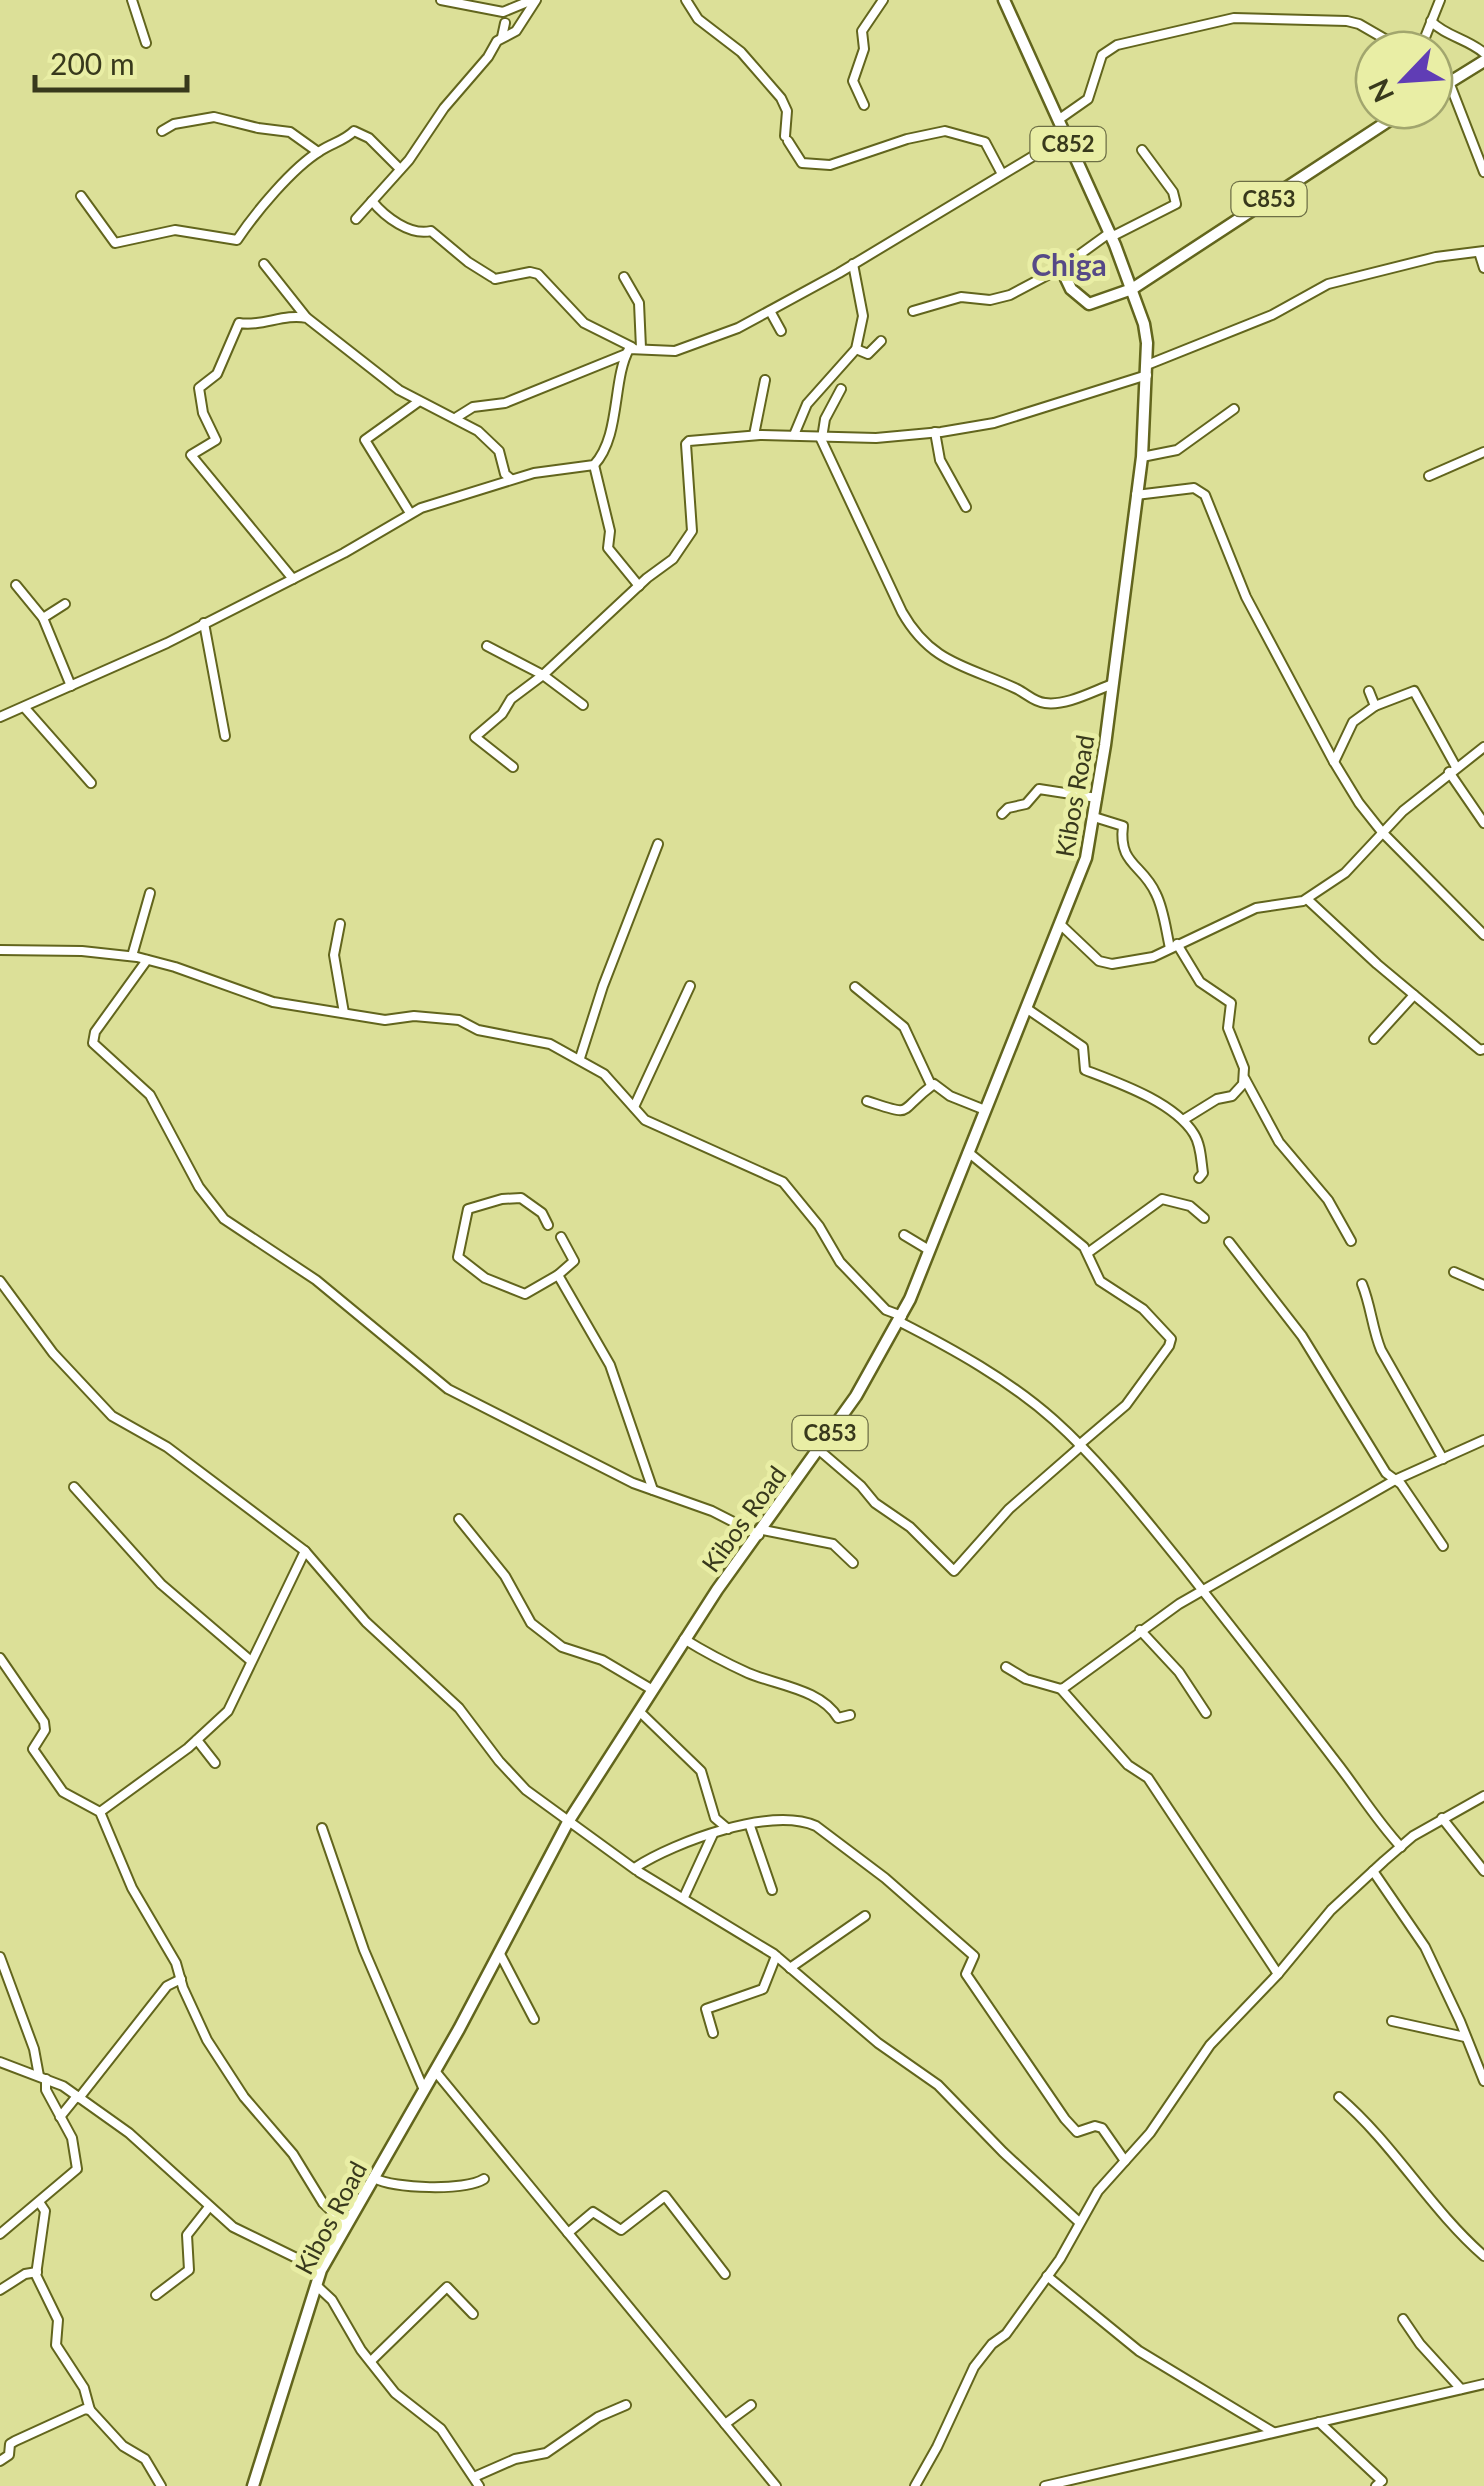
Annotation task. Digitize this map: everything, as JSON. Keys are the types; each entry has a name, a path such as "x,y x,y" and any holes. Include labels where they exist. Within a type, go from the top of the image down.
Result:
{"main road":[{"name":"C852","path":"1004,0 1132,288"},
{"path":"1454,79 1484,61"},
{"name":"C853","path":"1132,288 1374,130"},
{"path":"1061,268 1070,289 1089,304 1132,288"},
{"name":"Kibos Road","path":"254,2486 322,2270 500,1954 568,1822 684,1639 856,1396 901,1319 1079,880 1097,798 1142,457 1147,370 1144,324 1132,288"}],"street":[{"path":"132,0 146,42"},
{"path":"441,0 503,12 534,0"},
{"path":"356,219 400,170 444,108 502,38 516,31 534,0"},
{"path":"686,0 698,19 741,52 780,98 787,112 787,138 802,163 830,165 907,138 946,131 985,142 1002,174"},
{"path":"864,105 852,81 864,49 862,31 883,0"},
{"path":"1428,30 1440,0"},
{"path":"1058,120 1088,99 1105,51 1144,37 1178,34 1190,26 1248,18 1347,21 1369,30"},
{"path":"1431,21 1439,29 1468,39 1484,52"},
{"path":"502,38 504,22"},
{"path":"1454,95 1484,172"},
{"path":"162,130 214,117 290,132 318,152"},
{"path":"81,196 115,243 175,230 237,240 261,207 318,152 354,130 369,138 400,170"},
{"path":"372,201 406,228 431,231 494,278 538,274 584,323 633,349 665,352 700,344 770,311 1065,138"},
{"path":"913,312 961,298 997,300 1061,268 1110,234 1176,204 1173,192 1142,150"},
{"path":"513,766 475,737 502,714 511,700 674,559 694,528 686,442 754,436 876,438 994,422 1147,370 1272,315 1328,284 1436,257 1481,251 1484,268"},
{"path":"264,264 306,318 377,375 418,402 457,418 499,451 505,474 511,479"},
{"path":"794,436 807,404 856,349 862,316 854,264"},
{"path":"0,718 293,579 410,514 511,479 594,465 602,453 633,349 638,300 624,276"},
{"path":"770,311 781,331"},
{"path":"293,579 191,456 216,440 198,399 199,388 217,374 237,326 306,318"},
{"path":"856,349 868,354 881,341"},
{"path":"457,418 473,407 505,404 633,349"},
{"path":"754,436 765,380"},
{"path":"841,389 825,419 821,438 906,619 943,656 964,670 1016,688 1044,703 1067,701 1113,684"},
{"path":"410,514 365,440 418,402"},
{"path":"1142,457 1178,450 1234,409"},
{"path":"935,432 940,460 966,507"},
{"path":"1428,476 1484,452"},
{"path":"594,465 610,532 608,548 639,586"},
{"path":"1136,494 1194,488 1205,495 1246,597 1359,803 1382,832 1484,935"},
{"path":"16,585 43,618 71,686"},
{"path":"43,618 65,604"},
{"path":"204,623 224,736"},
{"path":"487,646 543,675 583,705"},
{"path":"1334,762 1355,720 1375,706 1414,690 1452,769 1484,822"},
{"path":"1369,691 1375,706"},
{"path":"24,707 90,783"},
{"path":"1061,925 1105,964 1137,962 1256,908 1306,900 1344,873 1382,832 1452,769 1484,747"},
{"path":"1002,814 1008,808 1026,804 1039,789 1097,798"},
{"path":"1094,817 1123,826 1124,855 1156,892 1174,946 1200,982 1230,1002 1228,1028 1245,1079 1278,1142 1328,1200 1350,1241"},
{"path":"580,1058 602,986 658,844"},
{"path":"132,956 150,893"},
{"path":"1306,900 1414,995 1480,1050 1484,1049"},
{"path":"340,924 334,955 344,1012"},
{"path":"0,950 132,956 273,1002 384,1020 414,1016 464,1022 478,1030 550,1044 604,1074 645,1120 783,1182 824,1232 840,1262 886,1310 1024,1396 1055,1420 1115,1483 1400,1847"},
{"path":"146,960 95,1032 93,1043 150,1095 199,1186 224,1218 316,1280 448,1389 498,1417 653,1490 761,1533 832,1544 852,1563"},
{"path":"634,1107 690,986"},
{"path":"855,987 904,1028 931,1085 985,1110"},
{"path":"1374,1039 1414,995"},
{"path":"1026,1008 1083,1047 1086,1070 1118,1080 1183,1120 1198,1141 1203,1173 1200,1178"},
{"path":"1183,1120 1217,1099 1232,1096 1245,1079"},
{"path":"867,1101 902,1112 931,1085"},
{"path":"819,1450 874,1503 910,1527 954,1570 997,1521 1126,1406 1171,1341 1145,1311 1100,1281 1089,1252 968,1152"},
{"path":"548,1225 542,1214 521,1198 475,1205 468,1209 458,1258 485,1278 525,1294 574,1261 561,1236"},
{"path":"1089,1252 1165,1198 1194,1208 1204,1218"},
{"path":"904,1235 929,1250"},
{"path":"1229,1242 1302,1336 1386,1474 1401,1484 1443,1546"},
{"path":"1454,1272 1484,1285"},
{"path":"558,1275 610,1365 653,1490"},
{"path":"0,1281 53,1353 112,1416 167,1447 305,1551 366,1622 459,1708 512,1776 636,1870 776,1956 878,2044 938,2085 1079,2222"},
{"path":"1362,1284 1372,1307 1374,1334 1381,1350 1443,1459"},
{"path":"1061,1689 1082,1678 1140,1630 1395,1480 1482,1444"},
{"path":"74,1488 160,1584 250,1660"},
{"path":"459,1519 505,1576 524,1614 537,1628 559,1644 602,1660 651,1690"},
{"path":"100,1812 197,1740 232,1707 250,1660 305,1551"},
{"path":"1140,1630 1179,1672 1206,1713"},
{"path":"684,1639 744,1671 809,1695 833,1710 838,1718 850,1715"},
{"path":"0,1658 44,1722 45,1730 33,1749 48,1773 68,1795 100,1812 112,1848 172,1954 207,2040 244,2097 293,2154 324,2203 346,2226"},
{"path":"1006,1667 1026,1679 1061,1689 1128,1765 1148,1778 1278,1974"},
{"path":"638,1711 701,1771 716,1818 728,1829"},
{"path":"197,1740 215,1763"},
{"path":"915,2486 974,2367 992,2344 1006,2334 1047,2276 1098,2191 1150,2133 1202,2054 1278,1974 1320,1921 1373,1871 1442,1818 1484,1796"},
{"path":"1442,1818 1484,1871"},
{"path":"636,1870 640,1864 728,1829 772,1821 816,1826 884,1878 974,1956 966,1974 1065,2119 1077,2132 1095,2126 1102,2128 1125,2162"},
{"path":"750,1826 772,1890"},
{"path":"322,1828 364,1950 424,2090"},
{"path":"684,1897 713,1834"},
{"path":"1373,1871 1426,1948 1484,2081"},
{"path":"790,1968 865,1916"},
{"path":"500,1954 534,2019"},
{"path":"713,2032 706,2009 765,1988 776,1956"},
{"path":"0,1957 46,2090 72,2138 78,2166 0,2234"},
{"path":"60,2117 167,1986 180,1979"},
{"path":"1392,2021 1466,2037"},
{"path":"0,2062 43,2078 78,2097 129,2134 209,2207 246,2234 322,2270"},
{"path":"435,2071 776,2486"},
{"path":"1339,2097 1362,2116 1461,2236 1484,2256"},
{"path":"374,2178 407,2188 470,2186 484,2179"},
{"path":"568,2232 593,2212 621,2230 665,2196 725,2274"},
{"path":"39,2202 46,2211 37,2272 40,2287 58,2320 56,2346 84,2388 90,2410 124,2446 145,2459 161,2486"},
{"path":"156,2295 190,2270 186,2236 209,2207"},
{"path":"0,2290 25,2274 37,2272"},
{"path":"1047,2276 1139,2351 1274,2432"},
{"path":"316,2285 332,2300 394,2393 441,2429 476,2482 515,2458 546,2453 602,2415 626,2405"},
{"path":"371,2361 446,2287 472,2314"},
{"path":"1403,2319 1461,2389"},
{"path":"1045,2486 1484,2384"},
{"path":"725,2424 751,2405"},
{"path":"0,2462 9,2455 10,2444 15,2441 90,2410"},
{"path":"1320,2422 1382,2484"}],"district":[{"name":"Chiga","path":"1069,266"}]}
